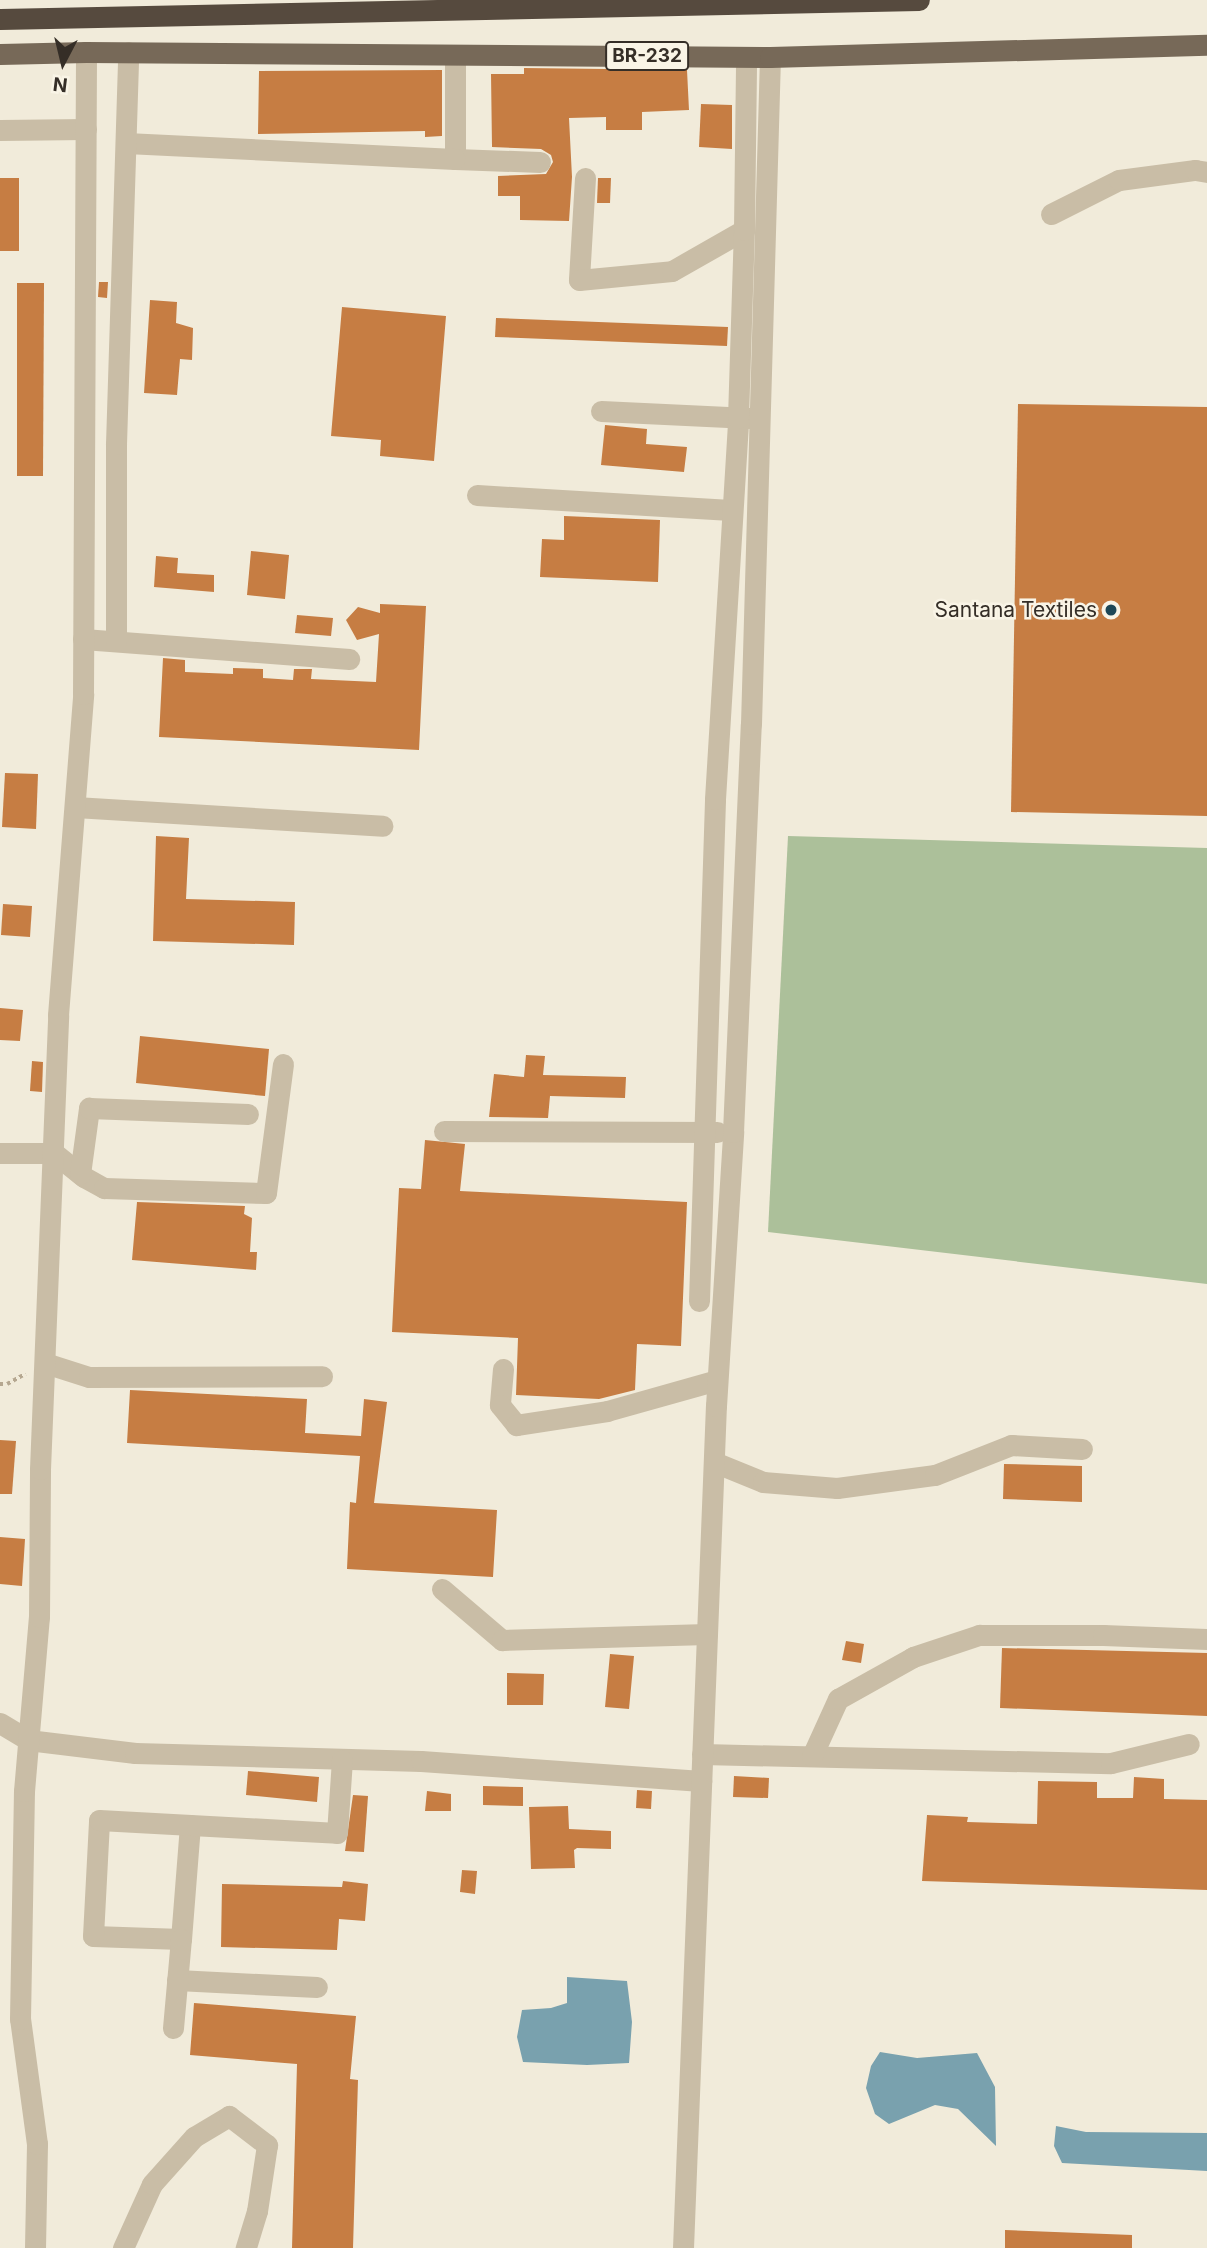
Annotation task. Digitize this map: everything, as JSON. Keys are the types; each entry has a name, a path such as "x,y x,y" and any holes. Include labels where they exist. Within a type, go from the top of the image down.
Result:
{"highway":[{"path":"0,19 919,0"}],"main road":[{"name":"BR-232","path":"0,54 128,52 770,57 1207,46"}],"street":[{"path":"35,2248 37,2144 20,2019 24,1791 39,1617 58,1015 83,694 86,52"},
{"path":"116,641 116,444 128,52"},
{"path":"455,55 455,159"},
{"path":"683,2248 717,1380 733,1132 751,724 744,230 746,57"},
{"path":"699,1301 715,799 731,510 748,418 770,57"},
{"path":"0,130 86,129"},
{"path":"126,143 540,162"},
{"path":"1051,214 1119,180 1195,170 1207,172"},
{"path":"585,178 579,281 672,271 744,230"},
{"path":"601,411 748,418"},
{"path":"477,495 731,510"},
{"path":"83,639 349,659"},
{"path":"75,807 382,825"},
{"path":"0,1153 54,1153 80,1174 104,1188 266,1193 283,1064"},
{"path":"80,1174 89,1108 247,1114"},
{"path":"444,1131 733,1132"},
{"path":"45,1363 89,1377 323,1376"},
{"path":"503,1369 500,1405 516,1425 607,1411 717,1380"},
{"path":"714,1462 763,1482 838,1488 935,1475 1011,1445 1082,1449"},
{"path":"442,1589 502,1640 707,1634"},
{"path":"812,1756 838,1699 913,1657 979,1635 1103,1634 1207,1639"},
{"path":"0,1723 28,1740 135,1753 421,1761 701,1781"},
{"path":"702,1754 1111,1763 1189,1744"},
{"path":"181,1939 93,1936 99,1820 337,1833 342,1760"},
{"path":"173,2028 190,1825"},
{"path":"177,1980 317,1987"},
{"path":"123,2248 152,2184 194,2137 229,2116 267,2145 257,2211 246,2248"}],"green space":[{"path":"788,836 1207,848 1207,1284 768,1232"}],"water":[{"path":"567,1977 627,1981 632,2022 629,2063 587,2065 523,2062 517,2037 522,2010 551,2008 567,2003"},
{"path":"880,2052 917,2058 977,2053 995,2087 996,2146 958,2109 935,2105 889,2124 875,2114 866,2088 871,2066"},
{"path":"1056,2126 1086,2132 1207,2133 1207,2171 1062,2163 1054,2146"}],"building":[{"path":"524,68 687,70 689,110 642,112 642,130 606,130 606,117 569,118 572,177 569,221 520,220 520,196 498,196 498,176 546,174 553,162 551,155 541,149 492,147 491,74 524,74"},
{"path":"442,70 442,136 425,137 425,131 258,134 259,71"},
{"path":"701,104 732,105 732,149 699,147"},
{"path":"0,178 19,178 19,251 0,251"},
{"path":"598,178 611,178 610,203 597,203"},
{"path":"99,282 108,282 107,298 98,297"},
{"path":"17,283 44,283 43,476 17,476"},
{"path":"150,300 177,302 176,323 193,328 192,360 180,359 177,395 144,393"},
{"path":"342,307 446,316 434,461 380,456 381,440 331,436"},
{"path":"496,318 728,327 727,346 495,337"},
{"name":"Santana Textiles","path":"1018,404 1207,407 1207,816 1011,812"},
{"path":"605,425 647,429 646,444 687,447 684,472 601,465"},
{"path":"564,516 660,520 658,582 540,577 542,539 564,540"},
{"path":"251,551 289,555 285,599 247,595"},
{"path":"156,556 178,558 177,573 214,575 214,592 154,587"},
{"path":"380,604 426,606 419,750 159,737 163,658 185,660 185,672 233,674 233,668 263,669 263,678 293,680 294,669 312,669 311,679 376,682 379,634 357,640 346,620 358,607 380,613"},
{"path":"297,615 333,618 331,636 295,633"},
{"path":"5,773 38,774 36,829 2,827"},
{"path":"156,836 189,838 186,899 295,902 294,945 153,941"},
{"path":"3,904 32,906 30,937 1,935"},
{"path":"0,1008 23,1010 20,1041 0,1040"},
{"path":"140,1036 269,1049 265,1096 136,1083"},
{"path":"526,1055 545,1056 543,1075 626,1077 625,1098 550,1096 548,1118 489,1117 494,1074 524,1077"},
{"path":"32,1061 43,1062 42,1092 30,1091"},
{"path":"425,1140 465,1144 460,1191 687,1202 681,1346 637,1344 635,1390 599,1399 516,1395 518,1338 392,1332 399,1188 421,1189"},
{"path":"137,1202 245,1206 244,1214 252,1218 250,1252 257,1252 256,1270 132,1260"},
{"path":"130,1390 307,1399 305,1433 361,1436 364,1399 387,1402 374,1503 497,1510 493,1577 347,1569 350,1502 356,1503 360,1456 127,1443"},
{"path":"0,1440 16,1441 12,1494 0,1494"},
{"path":"1004,1464 1082,1466 1082,1502 1003,1499"},
{"path":"0,1537 25,1539 22,1586 0,1584"},
{"path":"846,1641 864,1644 861,1663 842,1660"},
{"path":"1002,1648 1207,1653 1207,1716 1000,1708"},
{"path":"610,1654 634,1656 629,1709 605,1707"},
{"path":"507,1673 544,1674 543,1705 507,1705"},
{"path":"248,1771 319,1777 317,1802 246,1795"},
{"path":"734,1776 769,1778 768,1798 733,1797"},
{"path":"1134,1777 1164,1779 1164,1799 1207,1800 1207,1890 922,1881 927,1815 968,1817 967,1822 1037,1824 1038,1781 1097,1782 1097,1798 1133,1798"},
{"path":"483,1786 523,1787 523,1806 483,1805"},
{"path":"637,1790 652,1791 651,1809 636,1808"},
{"path":"427,1791 451,1794 451,1811 425,1811"},
{"path":"353,1795 368,1796 364,1852 345,1851"},
{"path":"568,1806 569,1829 611,1831 611,1849 577,1848 574,1850 575,1868 531,1869 529,1807"},
{"path":"462,1870 477,1871 475,1894 460,1892"},
{"path":"343,1881 368,1884 365,1921 339,1919 337,1950 221,1947 222,1884 342,1887"},
{"path":"194,2003 356,2016 350,2079 358,2080 353,2248 292,2248 297,2064 190,2055"},
{"path":"1005,2230 1132,2235 1132,2248 1005,2248"}],"place":[{"name":"Santana Textiles","path":"1111,610"}]}
